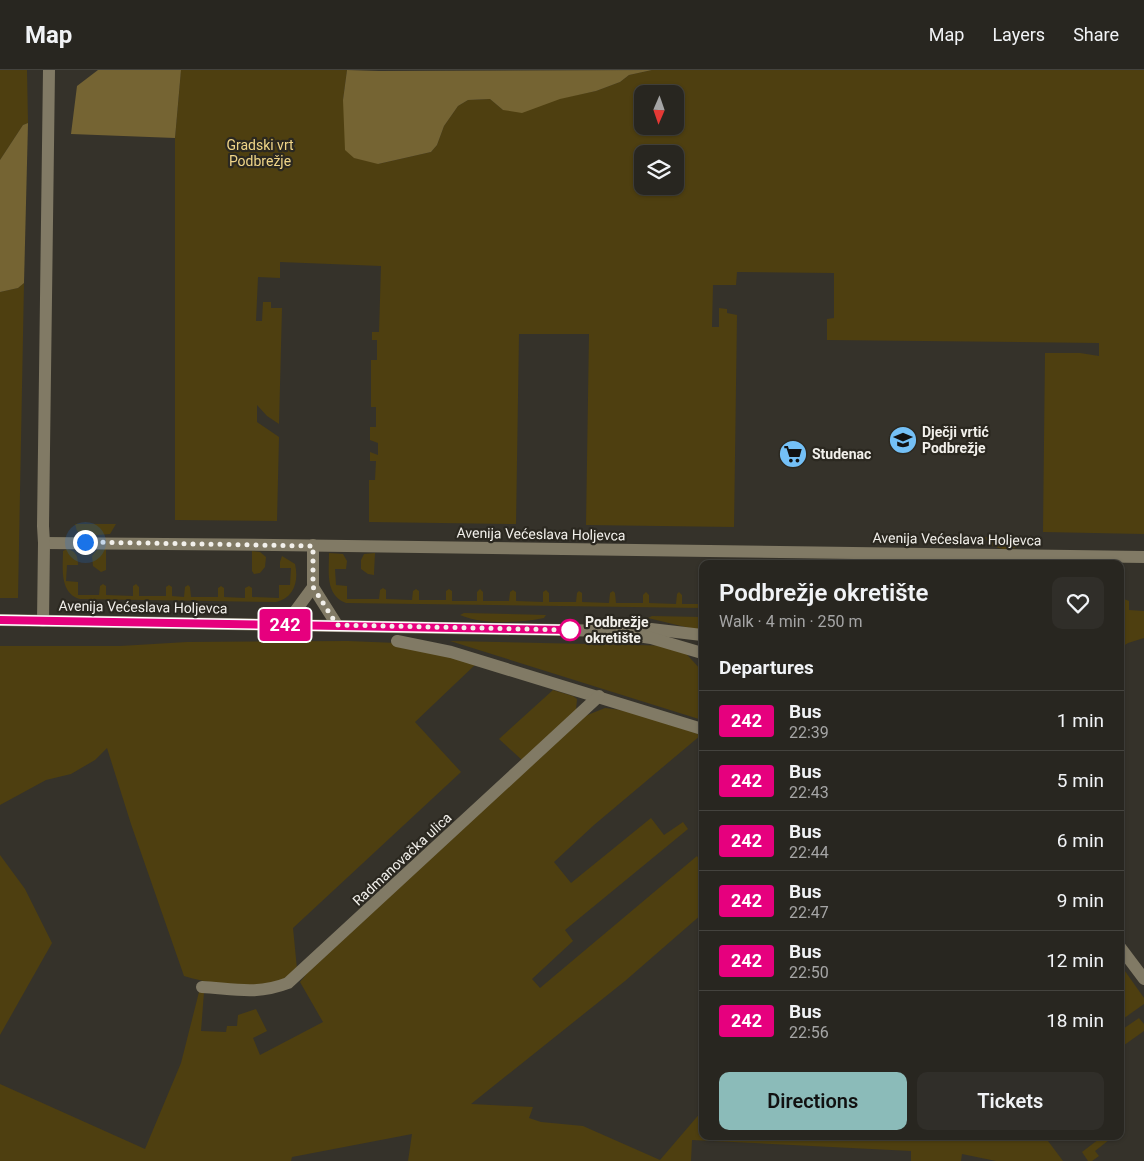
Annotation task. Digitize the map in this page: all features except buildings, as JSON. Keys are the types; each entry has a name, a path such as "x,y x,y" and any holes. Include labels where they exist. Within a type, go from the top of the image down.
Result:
{"street":[{"path":"43,620 49,70"},
{"name":"Avenija Većeslava Holjevca","path":"44,543 313,546 769,558 1144,557"},
{"path":"313,546 313,587 337,625"},
{"path":"285,624 313,587"},
{"name":"Avenija Većeslava Holjevca","path":"0,620 613,631 650,629 699,636"},
{"name":"Avenija Većeslava Holjevca","path":"613,631 651,638 699,653"},
{"path":"397,640 451,652 699,728"},
{"name":"Radmanovačka ulica","path":"202,986 252,992 273,989 288,983 599,696"},
{"path":"1124,952 1144,979"}],"green space":[{"path":"0,70 27,70 28,123 23,125 0,160"},
{"name":"Gradski vrt Podbrežje","path":"181,70 347,70 343,100 378,164 431,152 437,145 444,126 458,106 468,100 490,99 503,110 596,91 620,82 629,75 652,70 1144,70 1144,534 1043,532 1045,353 1080,353 1099,356 1099,343 827,340 827,319 834,318 834,273 737,272 736,285 713,285 712,327 719,327 719,308 727,309 727,313 737,315 734,527 586,525 589,334 519,334 516,524 369,522 369,480 375,480 376,461 370,461 370,452 378,455 378,443 370,440 370,427 376,427 376,407 371,407 371,360 377,360 377,340 372,340 372,332 379,332 381,266 280,262 280,278 258,277 256,321 262,321 263,302 271,302 271,308 282,308 279,424 267,416 257,405 257,422 279,437 277,521 175,520 175,138"},
{"path":"24,283 18,598 0,598 0,292 18,288"},
{"path":"75,524 116,524 110,534 85,536 77,531"},
{"path":"985,537 1025,538 1018,546 1003,549 990,544"},
{"path":"67,549 76,554 78,565 67,565 66,581 78,582 78,595 99,595 100,586 103,584 106,586 106,595 133,596 133,586 136,584 139,587 139,596 166,596 166,587 169,585 172,587 172,596 184,597 185,587 188,585 191,597 218,597 218,588 221,586 224,588 224,597 245,598 245,588 249,586 252,588 252,597 279,598 279,585 290,585 291,568 280,568 282,556 295,564 296,577 291,593 276,602 80,599 73,596 65,585 63,551"},
{"path":"106,549 106,570 101,572 93,566 92,556 97,550"},
{"path":"252,551 260,552 266,557 265,567 260,573 254,574 252,571"},
{"path":"329,553 343,554 347,561 346,569 335,569 336,585 347,586 347,599 379,599 380,590 383,588 386,590 386,599 412,600 413,591 416,589 419,591 419,600 446,600 446,591 449,589 452,591 452,601 477,601 477,592 480,589 483,592 483,601 509,601 510,592 513,590 516,592 516,601 543,602 543,592 546,590 549,593 549,602 576,602 579,591 582,593 582,602 609,603 610,593 613,591 616,603 643,603 643,595 646,592 649,595 649,603 676,604 679,592 682,595 682,604 698,604 699,594 699,608 346,603 334,594 331,589"},
{"path":"375,553 374,575 368,574 361,569 361,560 364,554"},
{"path":"1124,599 1129,601 1129,610 1144,611 1144,638 1124,646"},
{"path":"464,613 546,615 544,618 534,620 490,622 460,615"},
{"path":"652,616 699,617 699,630 648,618"},
{"path":"348,641 397,643 477,663 415,722 461,772 293,928 297,969 280,981 256,986 243,986 218,984 184,976 131,824 107,748 95,760 71,774 46,780 0,805 0,646 120,646 187,642"},
{"path":"450,641 679,646 699,668 699,719"},
{"path":"553,690 577,699 576,710 522,760 499,739"},
{"path":"605,708 617,710 642,715 699,734 699,737 594,825 554,862 571,883 651,818 664,835 683,822 688,829 565,930 573,941 532,979 540,988 697,856 699,859 699,917 625,981 471,1104 533,1107 529,1118 541,1122 583,1126 660,1160 699,1114 699,1140 1047,1140 1063,1161 996,1161 962,1154 961,1161 911,1161 911,1151 692,1140 691,1161 408,1161 412,1134 292,1157 291,1161 0,1161 0,1084 145,1149 181,1063 199,992 204,992 201,1031 226,1032 227,1026 237,1026 238,1015 256,1009 267,1031 253,1038 260,1055 323,1022 300,982 308,972 585,716"},
{"path":"0,855 25,889 52,943 0,1035"},
{"path":"1124,970 1144,998 1144,1004 1124,1018"},
{"path":"1139,1018 1144,1024 1144,1031 1124,1045 1124,1028"},
{"path":"1098,1140 1109,1140 1095,1151 1099,1156 1092,1161 1088,1161 1082,1152"}],"shaded area":[{"path":"98,70 181,70 175,138 71,134 77,86"},
{"path":"347,70 652,70 629,75 620,82 596,91 560,99 522,113 503,110 490,99 468,100 458,106 444,126 437,145 431,152 378,164 354,158 345,150 343,100"},
{"path":"28,123 24,283 18,288 0,292 0,160 23,125"}],"bus line":[{"name":"242","path":"0,620 570,630"}],"place":[{"name":"Dječji vrtić Podbrežje","path":"903,440"},
{"name":"Studenac","path":"793,454"},
{"name":"Podbrežje okretište","path":"570,630"}],"route":[{"path":"85,542 313,546 313,587 337,625 570,630"}]}
